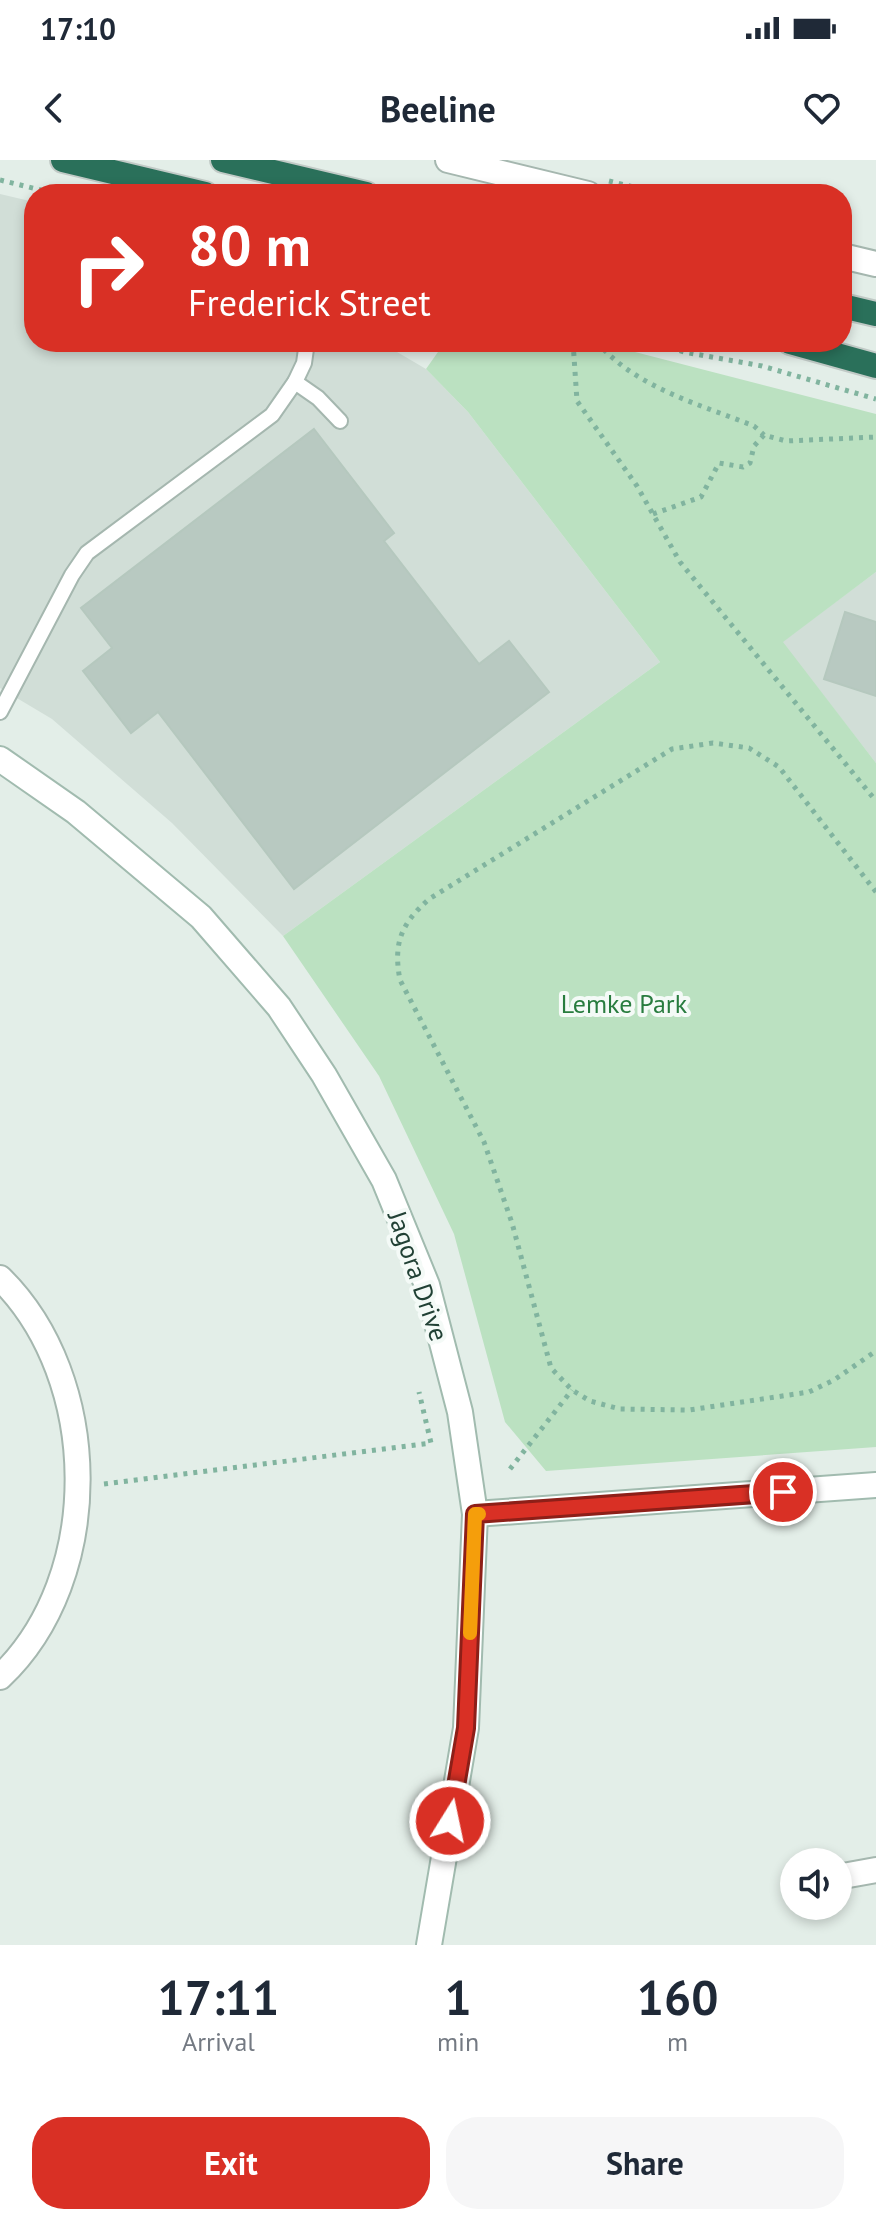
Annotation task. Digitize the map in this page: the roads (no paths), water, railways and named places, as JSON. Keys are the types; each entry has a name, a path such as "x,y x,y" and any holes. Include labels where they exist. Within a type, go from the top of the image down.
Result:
{"highway":[{"path":"63,160 163,184"},
{"path":"223,160 324,184"},
{"path":"852,308 876,314"},
{"path":"826,352 876,366"}],"street":[{"path":"448,160 547,184"},
{"path":"852,258 876,264"},
{"name":"Jagora Drive","path":"0,759 76,812 201,917 279,1007 324,1075 384,1180 427,1285 460,1412 475,1514 466,1728 429,1945"},
{"path":"0,1278 13,1291 43,1338 65,1389 75,1433 78,1470 76,1520 62,1578 38,1628 0,1677"},
{"path":"475,1514 876,1485"},
{"path":"852,1874 876,1870"}],"lane":[{"path":"0,712 72,575 87,553 272,415 295,382 306,352"},
{"path":"295,382 318,398 340,421"}],"park label":[{"name":"Lemke Park","path":"624,1004"}]}
